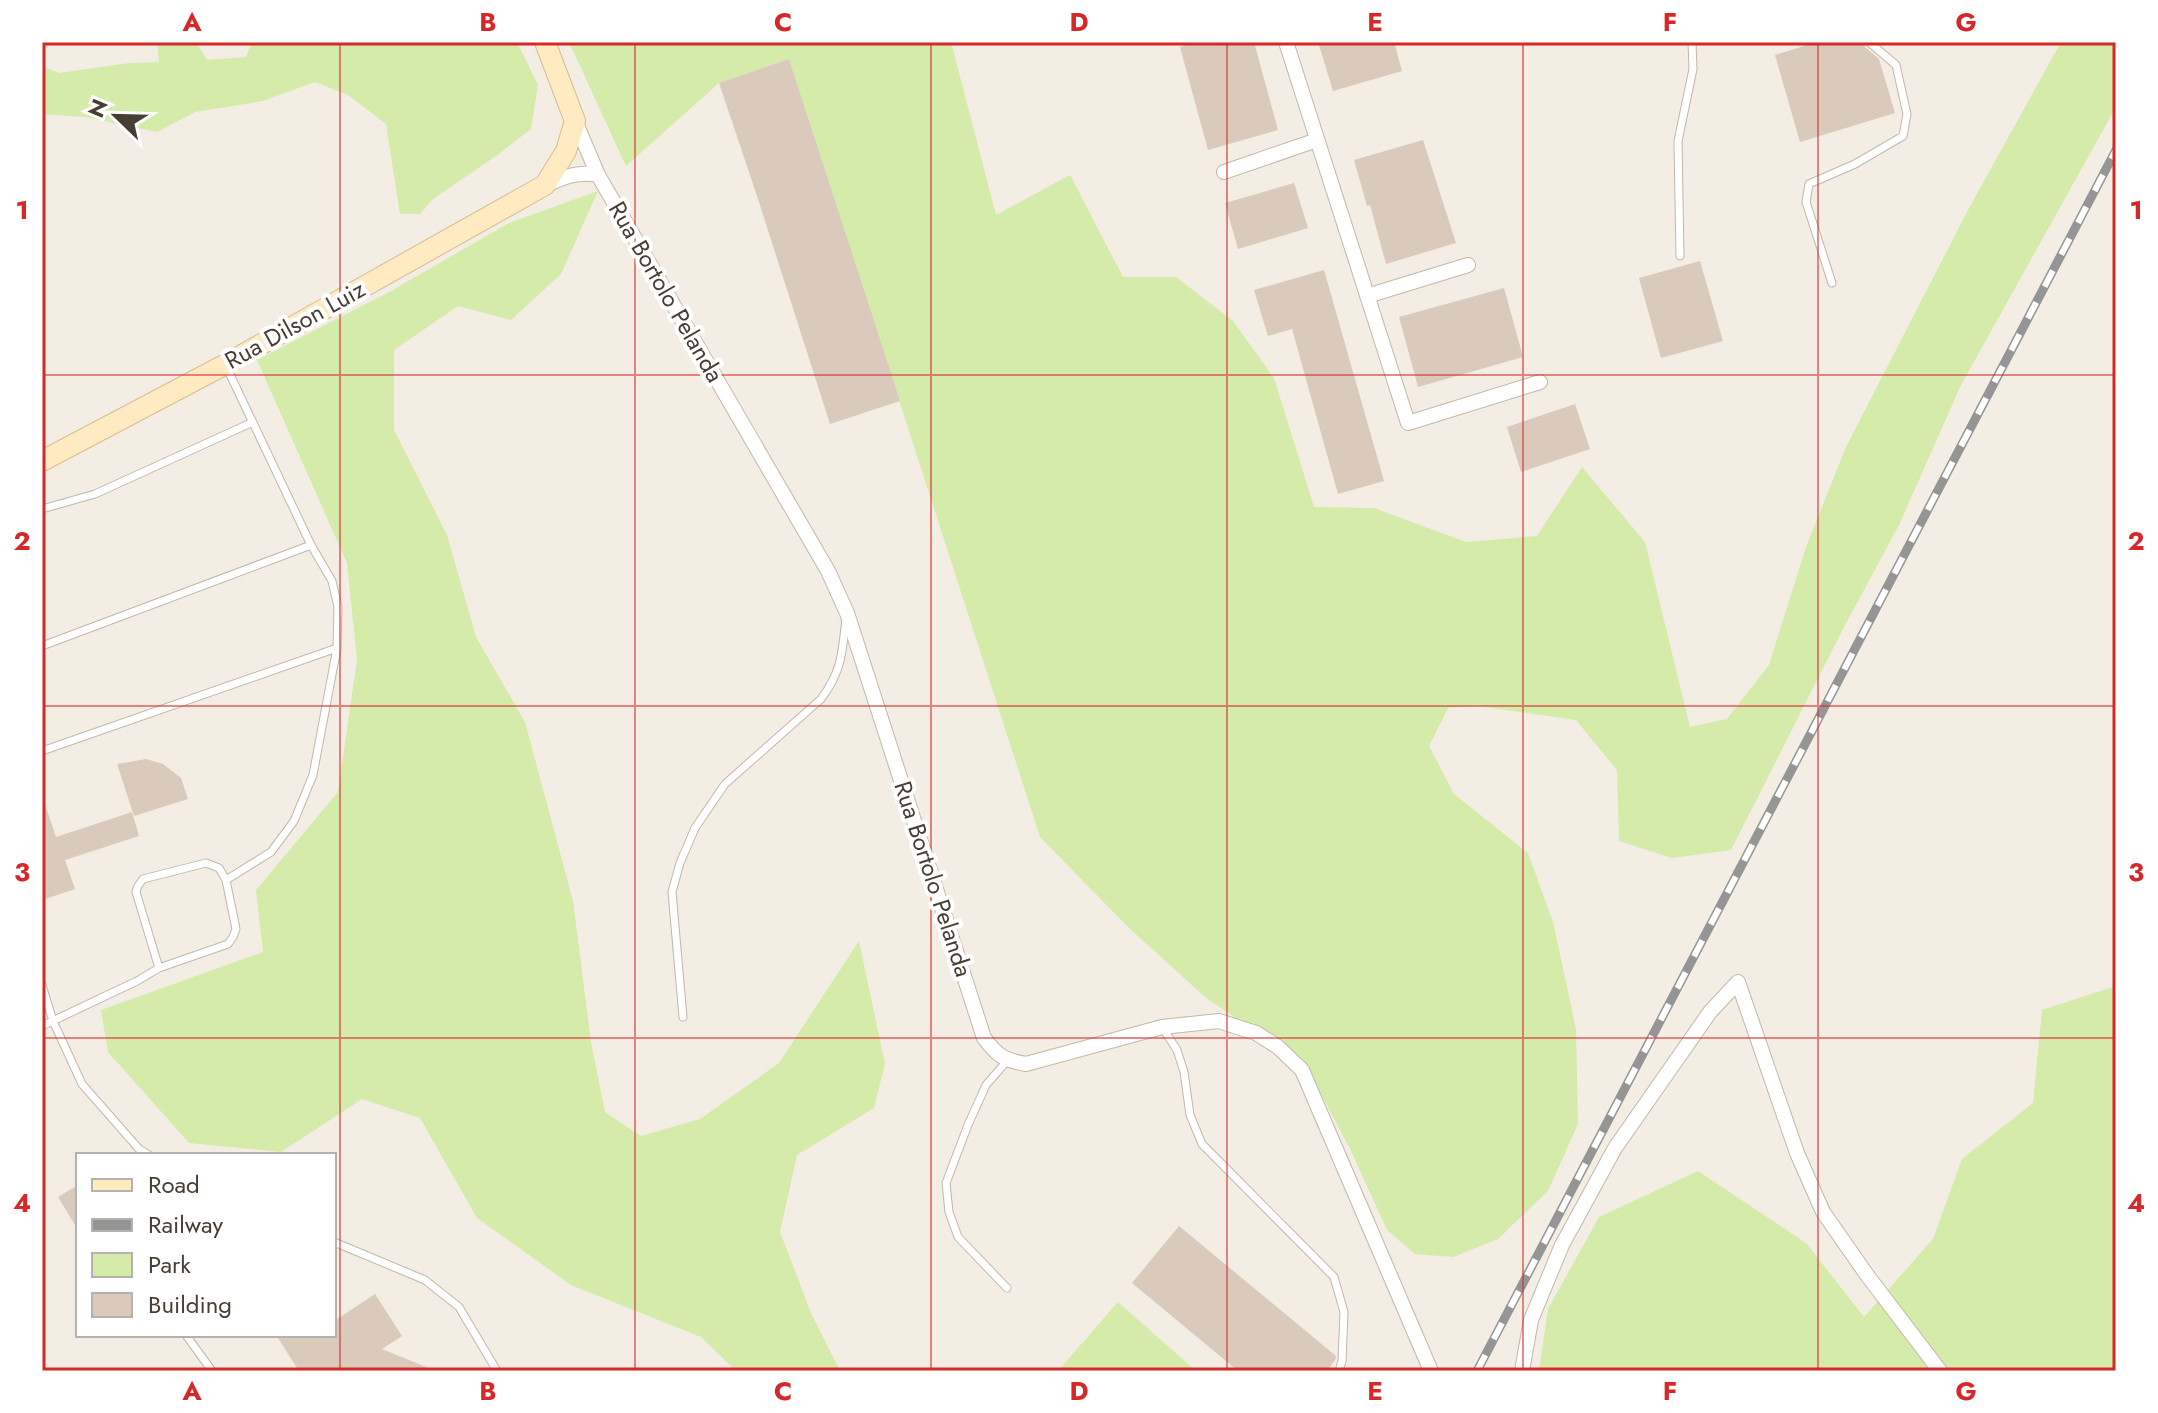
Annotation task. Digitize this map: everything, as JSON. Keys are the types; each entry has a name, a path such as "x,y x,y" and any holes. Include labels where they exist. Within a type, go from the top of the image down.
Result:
{"street":[{"name":"Rua Bortolo Pelanda","path":"545,42 598,175 820,557 847,613 984,1038 1007,1061"},
{"path":"1286,42 1408,423 1540,382"},
{"path":"545,185 566,151 575,121"},
{"path":"1224,172 1317,140"},
{"path":"545,185 584,172 598,175"},
{"name":"Rua Dilson Luiz","path":"42,461 226,364 545,185"},
{"path":"1367,296 1468,265"},
{"path":"1522,1371 1531,1320 1562,1245 1615,1148 1710,1012 1738,982 1797,1153 1823,1212 1940,1371"},
{"path":"1007,1061 1026,1064 1162,1027 1219,1021 1256,1033 1278,1047 1302,1070 1431,1370"}],"lane":[{"path":"1680,256 1678,141 1693,69 1692,42"},
{"path":"1832,283 1806,202 1809,184 1855,164 1903,136 1907,114 1896,65 1869,42"},
{"path":"226,364 311,545 332,581 338,607 337,648 313,775 294,821 271,852 226,880"},
{"path":"42,509 95,494 253,422"},
{"path":"42,646 311,545"},
{"path":"683,1017 672,892 680,863 695,828 725,784 821,699 832,684 840,666 847,613"},
{"path":"42,751 337,648"},
{"path":"42,1026 159,968 228,944 236,929 226,880 219,868 206,863 143,879 138,886 136,892 159,968"},
{"path":"42,985 53,1021 82,1084 146,1153"},
{"path":"1162,1027 1177,1050 1184,1072 1190,1115 1202,1144 1334,1277 1344,1312 1339,1371"},
{"path":"1007,1061 986,1085 946,1183 949,1212 958,1237 1007,1288"},
{"path":"336,1243 425,1280 459,1307 494,1370"},
{"path":"187,1337 212,1371"}],"green space":[{"path":"157,42 196,42 207,60 246,57 252,42 517,42 538,85 531,129 433,199 420,214 400,214 386,124 348,95 315,82 263,101 195,112 157,132 85,117 42,114 42,66 59,73 159,62"},
{"path":"569,42 951,42 996,215 1070,175 1123,277 1176,277 1233,321 1274,378 1314,507 1374,508 1466,542 1537,536 1582,467 1645,542 1690,727 1727,719 1769,665 1806,547 1846,447 1968,210 2061,42 2116,42 2116,107 1961,385 1899,525 1731,850 1672,858 1619,841 1617,770 1576,720 1478,706 1448,708 1429,746 1454,794 1528,853 1553,922 1576,1029 1578,1124 1548,1191 1498,1239 1453,1257 1415,1254 1387,1230 1352,1153 1307,1067 1205,997 1128,927 1040,837 789,59 719,83 626,166"},
{"path":"598,191 561,274 511,320 458,306 394,350 394,430 447,535 476,637 525,722 573,901 591,1042 605,1112 641,1136 700,1119 779,1063 859,941 885,1064 874,1108 797,1155 780,1232 811,1313 840,1371 736,1371 701,1337 571,1285 477,1218 420,1118 362,1099 281,1152 189,1143 108,1052 101,1010 263,952 256,890 338,792 357,660 347,563 257,360 391,291 509,223"},
{"path":"2116,986 2116,1371 1539,1371 1548,1309 1599,1217 1698,1171 1806,1243 1864,1317 1933,1239 1962,1159 2033,1103 2042,1010"},
{"path":"1118,1302 1196,1371 1058,1371"}],"building":[{"path":"1196,42 1254,42 1278,130 1208,150 1180,47"},
{"path":"1331,42 1394,42 1402,71 1333,91 1319,45"},
{"path":"1817,42 1863,42 1879,59 1895,113 1800,142 1775,55"},
{"path":"789,59 900,401 830,424 719,83"},
{"path":"1423,140 1456,243 1386,264 1354,160"},
{"path":"1294,183 1308,228 1238,249 1225,203"},
{"path":"1700,261 1723,341 1661,358 1639,278"},
{"path":"1324,270 1384,481 1338,494 1292,329 1268,336 1254,290"},
{"path":"1504,288 1523,357 1418,387 1399,317"},
{"path":"1575,404 1590,449 1521,472 1507,427"},
{"path":"146,759 163,764 181,778 188,799 134,816 117,764"},
{"path":"45,804 56,837 132,812 139,836 65,860 75,889 42,900 42,805"},
{"path":"76,1186 76,1227 58,1197"},
{"path":"1179,1226 1336,1356 1327,1371 1238,1371 1132,1283"},
{"path":"375,1294 402,1336 382,1349 436,1371 299,1371 277,1337 336,1337 336,1320"}],"railway":[{"path":"1477,1371 2116,150"}]}
